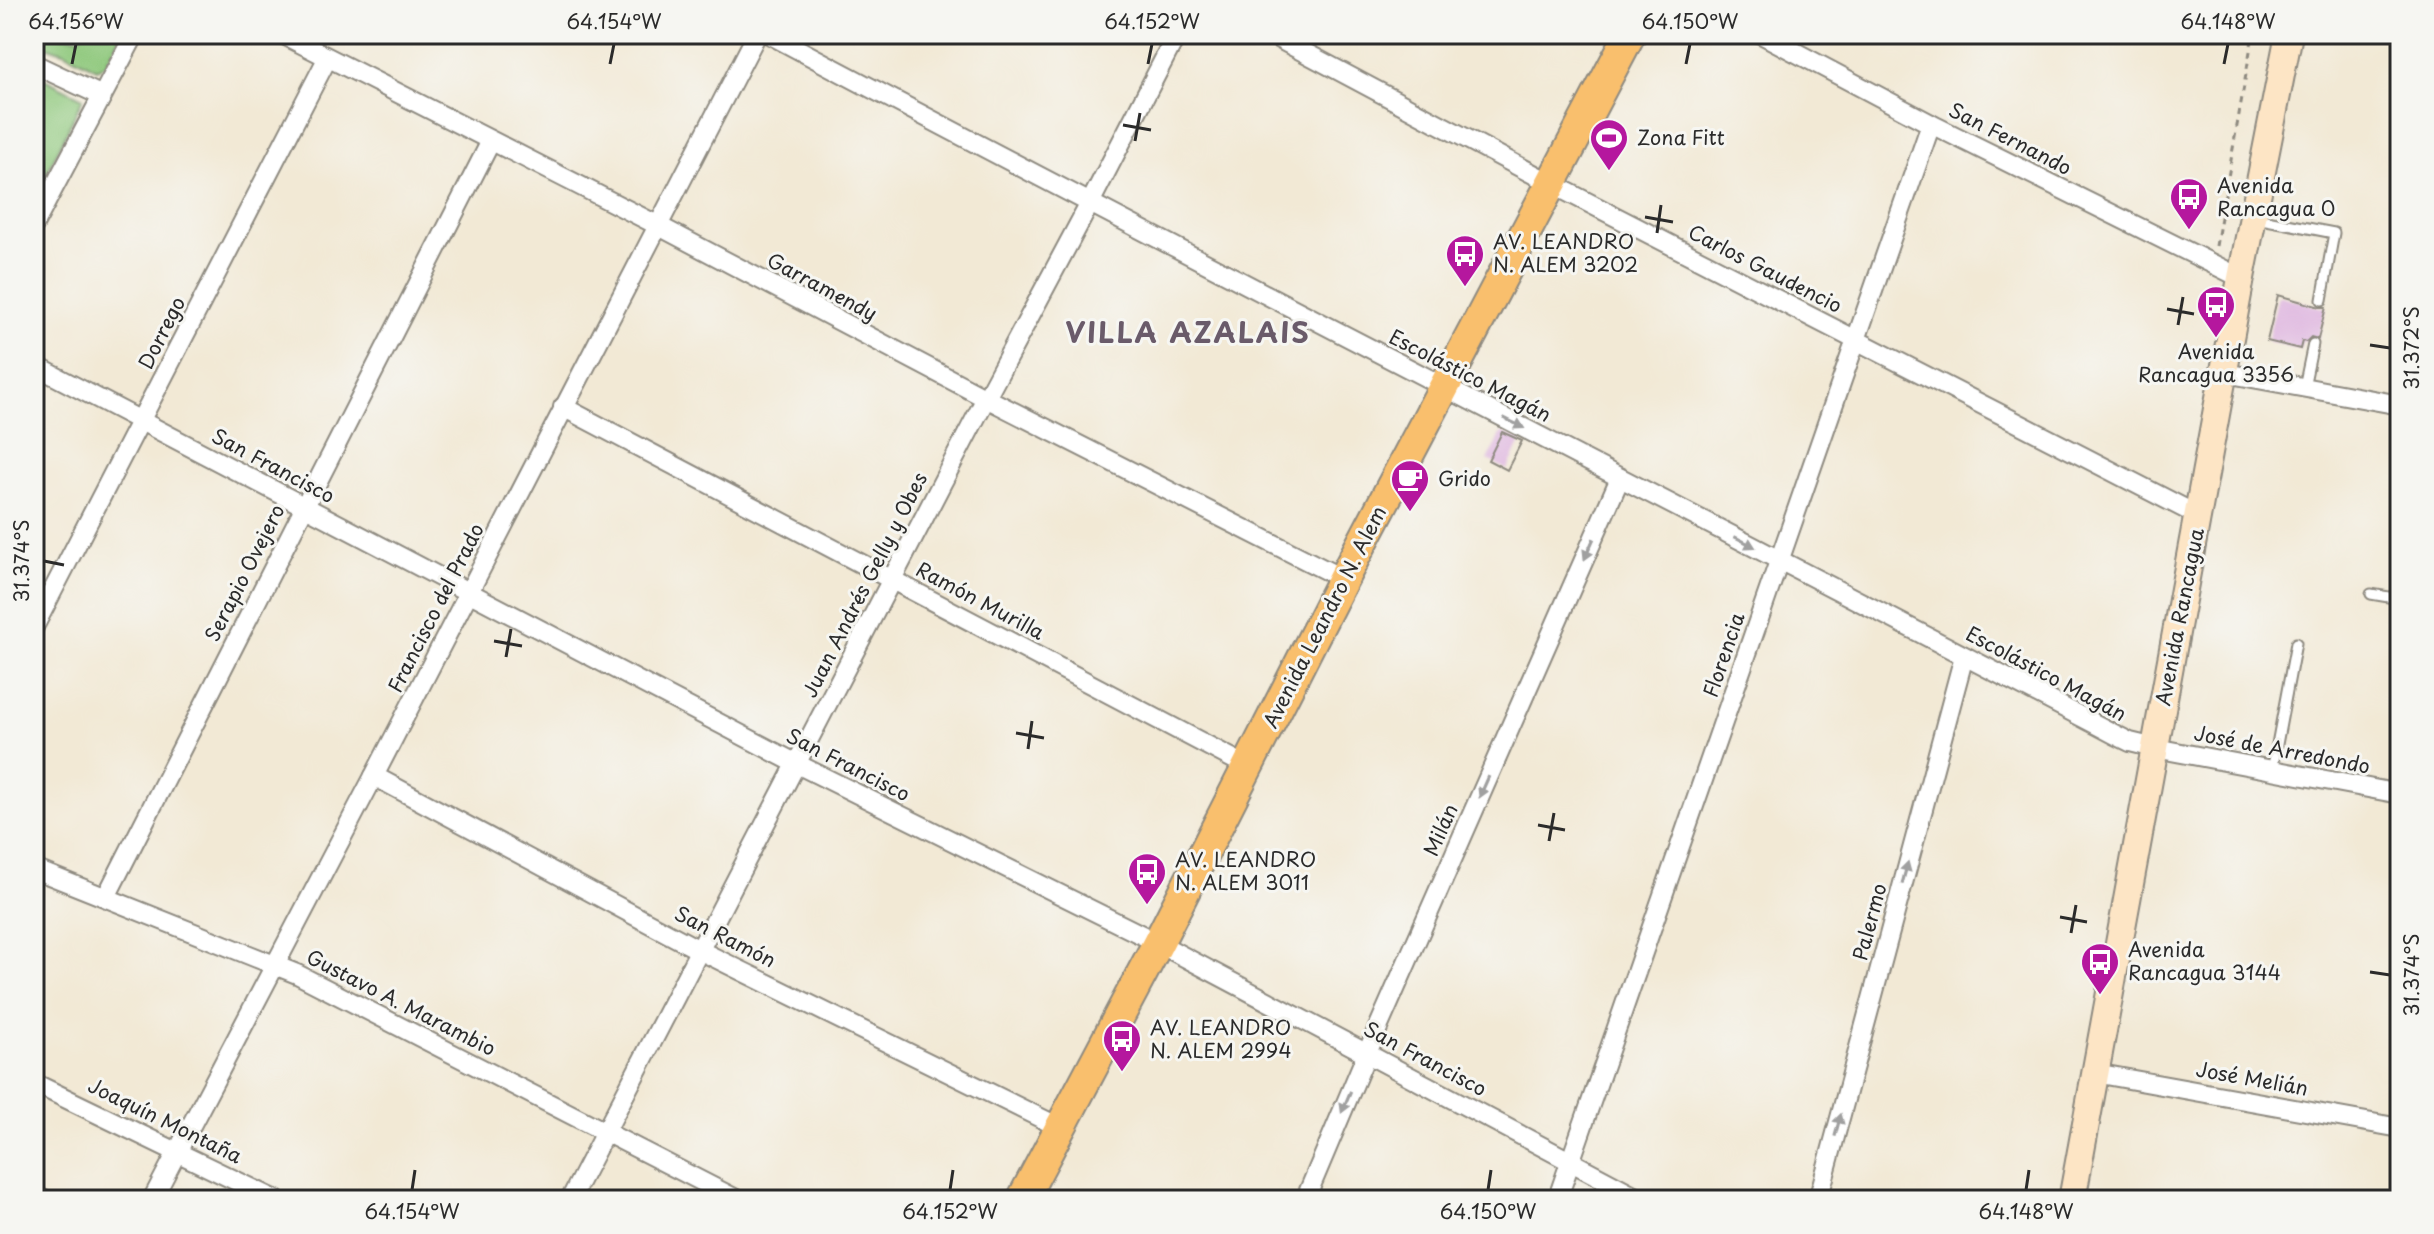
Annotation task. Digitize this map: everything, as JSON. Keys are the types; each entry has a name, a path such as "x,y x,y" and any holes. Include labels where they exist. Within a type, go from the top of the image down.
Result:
{"main road":[{"name":"Avenida Leandro N. Alem","path":"1022,1200 1158,943 1343,579 1630,34"},
{"name":"Avenida Rancagua","path":"2072,1200 2241,278 2289,34"}],"street":[{"path":"34,225 135,34"},
{"name":"Garramendy","path":"282,34 1343,579"},
{"name":"Francisco del Prado","path":"152,1200 757,34"},
{"name":"Escolástico Magán","path":"769,34 1089,205 2116,735 2155,748"},
{"name":"Juan Andrés Gelly y Obes","path":"570,1200 1177,34"},
{"name":"Carlos Gaudencio","path":"1270,34 1552,184 2199,516"},
{"name":"San Fernando","path":"1761,34 1931,124 2241,278"},
{"name":"Dorrego","path":"34,627 327,59"},
{"path":"34,64 102,96"},
{"name":"Florencia","path":"1557,1200 1931,124"},
{"name":"Serapio Ovejero","path":"106,897 491,141"},
{"name":"San Francisco","path":"34,365 797,764 1158,943 1643,1200"},
{"path":"2225,373 2400,405"},
{"name":"Ramón Murilla","path":"563,407 1237,761 1249,764"},
{"name":"Milán","path":"1305,1200 1620,478"},
{"name":"Palermo","path":"1818,1200 1964,656"},
{"name":"José de Arredondo","path":"2155,748 2400,794"},
{"name":"San Ramón","path":"374,776 701,951 1061,1128"},
{"name":"Gustavo A. Marambio","path":"34,869 276,965 738,1200"},
{"name":"José Melián","path":"2095,1073 2400,1128"},
{"name":"Joaquín Montaña","path":"34,1083 276,1200"}],"lane":[{"path":"2253,218 2334,233 2322,300"},
{"path":"2304,387 2313,344"},
{"path":"2371,594 2400,599"},
{"path":"2272,771 2296,643"},
{"path":"34,1190 55,1200"}],"path":[{"path":"2213,265 2253,34"}],"green space":[{"path":"34,34 79,37 83,34 122,34 106,64 97,69 66,53 34,42"},
{"path":"34,74 83,98 34,200"}],"building":[{"path":"2278,295 2326,307 2318,339 2311,337 2306,342 2302,341 2300,349 2267,341"},
{"path":"1502,432 1522,441 1507,470 1488,460"}],"place":[{"name":"Zona Fitt","path":"1609,172"},
{"name":"Avenida Rancagua 0","path":"2189,231"},
{"name":"AV. LEANDRO N. ALEM 3202","path":"1465,288"},
{"name":"Avenida Rancagua 3356","path":"2216,339"},
{"name":"Grido","path":"1410,513"},
{"name":"AV. LEANDRO N. ALEM 3011","path":"1147,906"},
{"name":"Avenida Rancagua 3144","path":"2100,996"},
{"name":"AV. LEANDRO N. ALEM 2994","path":"1122,1073"}],"district":[{"name":"VILLA AZALAIS","path":"1188,333"}]}
